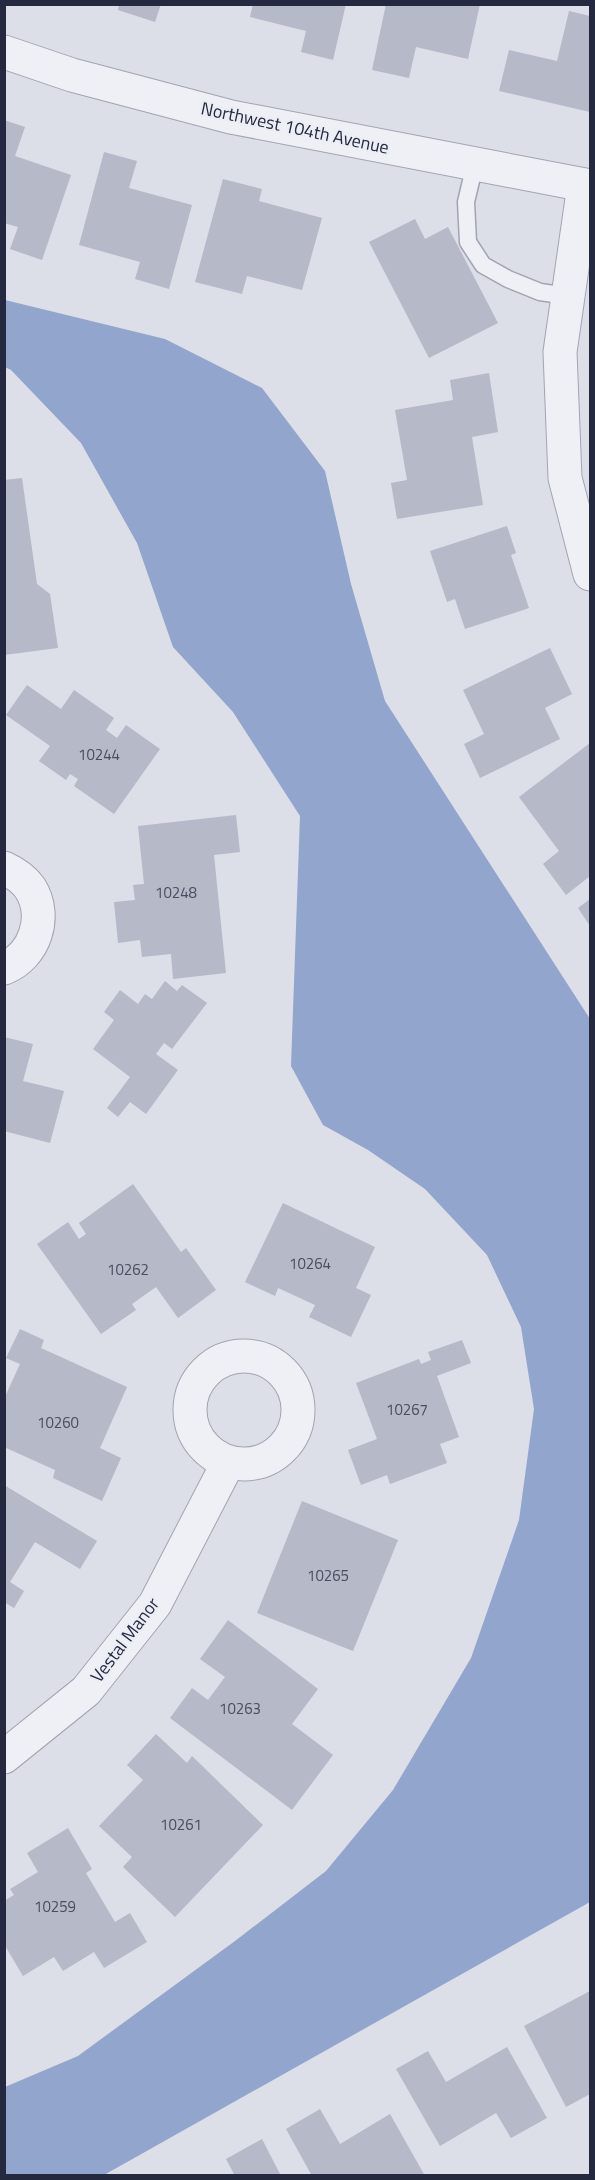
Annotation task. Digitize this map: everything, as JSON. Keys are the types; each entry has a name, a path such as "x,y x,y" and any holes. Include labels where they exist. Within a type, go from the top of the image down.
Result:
{"street":[{"name":"Northwest 104th Avenue","path":"4,52 72,75 231,117 587,186"},
{"path":"587,186 560,352 565,478 591,574"},
{"path":"4,868 19,875 31,890 38,907 38,925 32,943 22,957 4,968"},
{"name":"Vestal Manor","path":"4,1757 86,1691 155,1604 228,1463"}],"lane":[{"path":"475,164 466,202 468,242 483,265 508,279 540,292 568,296"}],"water":[{"path":"5,300 165,339 262,388 325,471 351,584 385,701 590,1019 590,1902 104,2175 5,2175 5,2087 78,2056 235,1941 326,1871 393,1790 471,1658 519,1520 534,1409 521,1327 487,1255 425,1189 368,1150 323,1125 291,1066 300,816 233,712 173,647 137,543 81,443 11,370 5,367"}],"building":[{"path":"119,4 161,4 155,22 118,10"},
{"path":"253,4 346,4 333,60 301,52 306,31 250,17"},
{"path":"386,4 480,4 468,59 416,47 409,78 372,70"},
{"path":"569,11 590,16 590,112 499,91 509,50 557,61"},
{"path":"4,120 25,127 15,156 71,175 42,260 10,249 18,227 4,223"},
{"path":"104,152 137,161 129,188 192,205 169,289 135,279 140,262 79,245"},
{"path":"223,179 262,189 259,201 322,218 302,290 247,276 242,294 195,282"},
{"path":"415,219 425,239 448,227 498,323 429,358 369,242"},
{"path":"489,373 498,432 472,437 483,505 397,519 391,483 407,480 395,410 453,400 450,380"},
{"path":"22,478 37,584 50,594 58,648 4,655 4,480"},
{"path":"507,526 516,553 511,555 529,608 465,629 455,599 447,602 430,551"},
{"path":"550,648 572,694 545,708 560,739 480,778 464,744 484,734 463,690"},
{"path":"27,685 61,709 74,690 114,718 106,730 117,738 126,725 160,749 114,814 74,786 78,779 70,774 66,780 39,761 50,746 6,715"},
{"path":"590,743 590,876 566,895 543,864 559,851 519,797"},
{"path":"236,815 240,852 214,855 226,973 173,979 171,954 142,957 140,940 118,943 114,902 135,900 133,885 144,884 138,826"},
{"path":"590,899 590,926 578,908"},
{"path":"165,981 177,991 182,985 207,1003 172,1049 164,1043 156,1054 178,1070 146,1114 130,1102 118,1117 107,1108 130,1077 93,1049 114,1020 104,1012 120,990 138,1004 145,994 152,999"},
{"path":"4,1037 33,1044 23,1081 64,1091 50,1143 4,1131"},
{"path":"133,1184 181,1252 186,1248 216,1290 178,1318 156,1287 132,1304 136,1310 101,1334 37,1244 68,1222 79,1239 86,1234 79,1223"},
{"path":"283,1203 375,1247 356,1288 371,1295 351,1337 309,1317 315,1305 278,1288 275,1296 245,1282"},
{"path":"20,1329 44,1340 41,1348 127,1387 100,1448 121,1458 102,1501 53,1478 55,1470 4,1447 4,1399 20,1364 6,1358"},
{"path":"462,1340 471,1363 437,1376 459,1437 440,1444 447,1463 390,1484 387,1475 361,1485 348,1450 377,1439 356,1383 419,1359 421,1364 431,1360 428,1352"},
{"path":"4,1485 97,1541 80,1569 35,1542 10,1582 24,1591 14,1608 4,1602"},
{"path":"302,1501 398,1540 353,1651 257,1613"},
{"path":"228,1620 318,1689 292,1724 333,1755 292,1810 170,1718 192,1688 208,1700 225,1677 200,1659"},
{"path":"156,1734 187,1763 192,1756 263,1825 175,1917 123,1867 132,1857 99,1826 143,1780 127,1765"},
{"path":"68,1828 92,1869 86,1873 115,1922 130,1913 147,1942 104,1968 94,1952 63,1971 54,1957 23,1976 4,1944 4,1901 14,1895 10,1889 38,1872 27,1853"},
{"path":"590,1991 590,2094 566,2107 524,2026"},
{"path":"507,2047 547,2118 511,2138 496,2113 440,2146 396,2069 428,2051 446,2082"},
{"path":"320,2109 340,2144 390,2114 425,2176 312,2176 286,2129"},
{"path":"262,2139 281,2176 235,2176 226,2159"}]}
